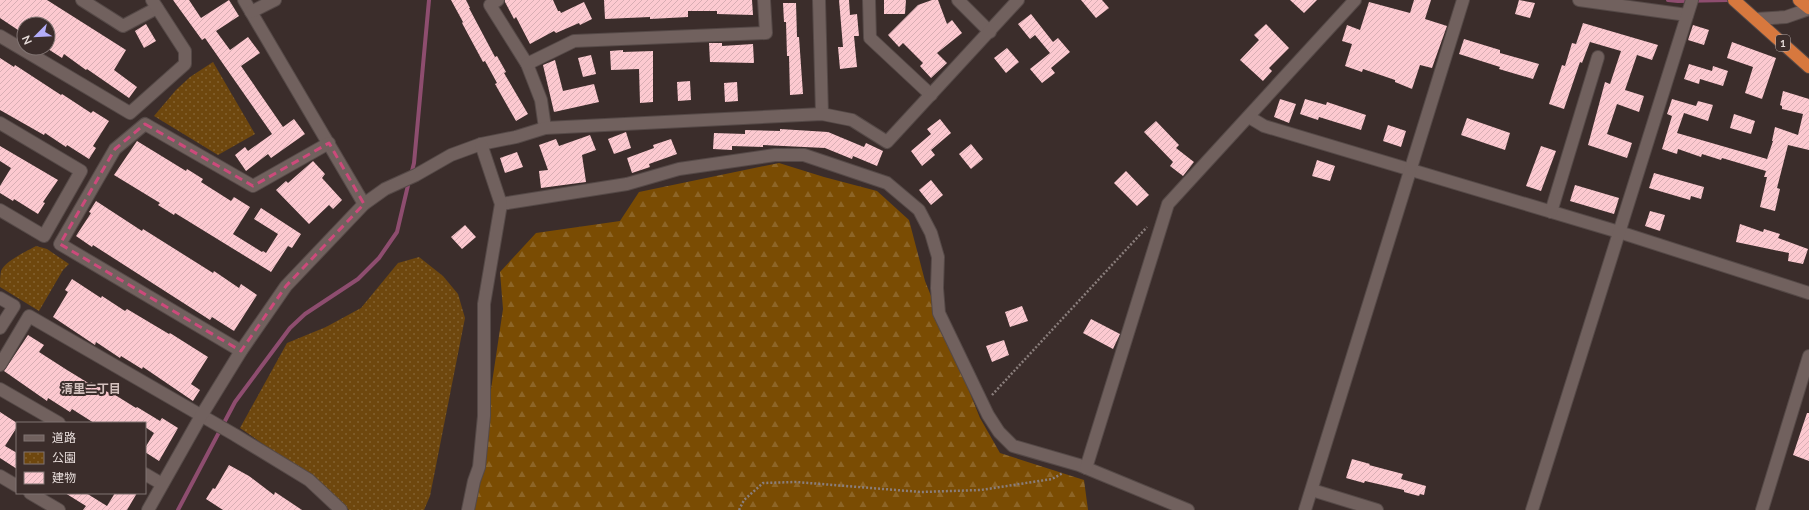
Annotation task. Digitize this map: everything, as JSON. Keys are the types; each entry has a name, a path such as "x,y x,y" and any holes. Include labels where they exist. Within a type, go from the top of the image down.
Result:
{"highway":[{"name":"1","path":"1734,0 1809,66"},
{"path":"1799,0 1809,9"}],"street":[{"path":"0,36 130,113 185,64 185,51 154,4 123,26 82,0"},
{"path":"244,0 364,204"},
{"path":"251,12 275,0"},
{"path":"498,0 490,5 527,64 541,100 545,128"},
{"path":"527,64 574,41 766,33 764,0"},
{"path":"819,0 822,114"},
{"path":"869,0 870,38 932,95"},
{"path":"958,0 990,32"},
{"path":"148,510 201,416 241,351 286,286 364,204 385,189 416,175 451,155 481,144 516,137 545,128 822,114 852,120 887,142 932,95 1018,0"},
{"path":"1083,466 1168,204 1355,0"},
{"path":"1305,510 1463,0"},
{"path":"1579,0 1687,15"},
{"path":"1532,510 1692,0"},
{"path":"1756,19 1786,17 1809,9"},
{"path":"1551,212 1598,57"},
{"path":"1249,117 1264,126 1619,232 1809,293"},
{"path":"0,123 81,171 44,236 0,210"},
{"path":"241,351 60,244 115,149 145,124 253,186 328,143"},
{"path":"468,510 474,481 479,467 484,416 484,304 501,204 481,144"},
{"path":"501,204 627,184 679,169 776,155 804,155 887,183 919,210 931,233 938,257 937,288 939,313 983,405 999,432 1012,446 1083,466 1188,510"},
{"path":"0,298 14,306 0,328"},
{"path":"0,364 29,316 235,435 309,480 341,510"},
{"path":"1762,510 1809,356"},
{"path":"0,388 57,422"},
{"path":"146,475 162,484"},
{"path":"0,476 16,485"},
{"path":"1312,490 1377,510"},
{"path":"32,494 59,510"}],"path":[{"path":"983,405 1152,222"},
{"path":"739,510 744,500 763,483 796,482 874,490 921,492 981,490 1052,479 1083,466"}],"highlighted area":[{"path":"145,124 253,186 329,143 364,204 286,286 241,351 60,244 115,149"}],"green space":[{"path":"213,62 255,134 218,155 154,116 176,90 190,77"},
{"path":"779,163 877,191 909,220 925,281 980,418 1000,453 1084,480 1088,510 473,510 503,309 500,272 536,233 620,221 639,192"},
{"path":"36,246 47,249 69,264 63,270 39,311 0,287 1,271 3,267"},
{"path":"419,257 443,276 458,294 465,318 430,496 424,510 349,510 312,478 240,428 287,343 326,327 361,308 398,263"}],"building":[{"path":"0,0 47,0 126,50 114,70 137,87 129,98 64,54 62,58 56,54 56,16 16,16 16,29 0,18"},
{"path":"173,0 189,0 201,18 229,0 239,16 216,31 230,50 248,37 260,53 241,66 283,127 294,119 305,134 271,158 268,154 246,171 235,155 245,147 248,151 272,134 205,38 202,40"},
{"path":"451,0 466,0 495,57 497,56 506,72 504,73 528,114 516,121 495,84 497,83 485,61 483,62"},
{"path":"505,0 553,0 558,11 561,13 584,2 592,19 580,25 579,23 556,33 554,31 530,44 516,17 514,19"},
{"path":"604,0 752,0 753,15 717,14 717,11 688,11 688,17 605,19"},
{"path":"839,0 849,0 850,15 857,14 859,36 854,36 857,67 840,69 838,47 843,47"},
{"path":"884,0 906,0 905,14 884,14"},
{"path":"932,0 938,0 947,24 952,20 962,33 937,53 947,63 931,78 920,66 923,63 903,43 899,47 888,35 918,5"},
{"path":"1081,0 1102,0 1109,8 1096,18"},
{"path":"1290,0 1317,0 1304,13"},
{"path":"1414,0 1431,0 1425,19 1447,26 1432,68 1420,65 1412,89 1395,82 1395,80 1363,69 1362,72 1345,66 1352,44 1342,41 1347,25 1360,30 1369,2 1410,13"},
{"path":"1519,0 1535,3 1530,18 1515,14"},
{"path":"783,3 796,3 797,37 799,37 803,94 790,95 789,56 787,56 786,22 784,22"},
{"path":"1031,14 1053,42 1058,38 1070,52 1051,68 1055,73 1042,83 1030,69 1050,53 1035,35 1030,39 1018,24"},
{"path":"1583,23 1658,45 1652,60 1637,55 1625,90 1644,96 1639,112 1617,104 1607,134 1632,143 1627,158 1588,145 1605,82 1610,84 1621,51 1590,42 1582,63 1580,62 1564,109 1549,104 1562,65 1565,66 1572,43 1576,44"},
{"path":"146,24 156,41 144,48 135,31"},
{"path":"1266,24 1289,48 1269,68 1272,71 1263,81 1240,60 1259,40 1254,35"},
{"path":"1693,25 1709,30 1704,45 1688,40"},
{"path":"1464,39 1500,50 1500,53 1539,64 1533,79 1499,69 1500,67 1459,54"},
{"path":"1732,42 1776,58 1762,99 1745,93 1753,67 1727,58"},
{"path":"709,43 722,43 722,46 753,44 754,63 710,62"},
{"path":"1007,48 1019,62 1006,73 994,58"},
{"path":"623,50 623,52 653,51 653,102 640,103 639,69 611,70 610,51"},
{"path":"591,55 596,74 583,77 578,58"},
{"path":"0,58 14,67 15,65 91,113 93,111 109,121 93,146 96,148 89,159 67,145 66,147 45,133 44,135 0,110"},
{"path":"555,60 563,91 594,84 599,102 554,112 543,65"},
{"path":"1689,64 1712,71 1713,66 1728,71 1723,86 1700,79 1699,84 1684,79"},
{"path":"690,81 691,100 678,101 677,82"},
{"path":"737,82 738,101 725,102 724,83"},
{"path":"1783,91 1809,99 1809,150 1788,145 1777,188 1780,189 1775,211 1760,207 1767,177 1764,177 1766,171 1722,158 1721,160 1702,154 1701,157 1678,149 1677,154 1662,149 1672,116 1667,114 1672,99 1696,106 1698,101 1713,105 1708,121 1684,113 1677,133 1767,159 1773,141 1775,127 1798,135 1803,114 1782,109 1782,106 1780,105"},
{"path":"1280,99 1296,104 1289,123 1274,117"},
{"path":"1305,99 1326,105 1327,102 1366,115 1361,130 1319,117 1318,120 1300,114"},
{"path":"1734,114 1755,121 1751,134 1730,128"},
{"path":"1467,118 1510,133 1505,150 1461,135"},
{"path":"940,119 951,133 931,150 935,155 922,166 911,151 931,134 927,129"},
{"path":"1156,121 1179,145 1176,148 1194,162 1183,176 1170,166 1173,162 1144,132"},
{"path":"1388,125 1406,131 1401,147 1383,141"},
{"path":"780,129 828,132 864,147 866,143 883,151 877,166 853,156 852,159 825,148 763,145 763,147 732,146 732,150 713,149 714,133 745,134 745,130 780,131"},
{"path":"626,132 631,148 614,154 608,139"},
{"path":"590,135 596,150 582,155 586,182 541,188 539,171 548,170 539,145 556,139 559,146"},
{"path":"671,139 677,154 649,164 650,167 632,173 627,158 654,148 653,145"},
{"path":"137,141 186,171 187,169 203,179 201,182 231,201 234,197 250,207 233,234 262,252 263,251 266,253 278,234 254,219 261,208 301,234 292,248 288,246 271,272 175,213 174,215 158,205 160,203 114,175"},
{"path":"971,144 983,159 971,169 959,154"},
{"path":"0,146 58,180 43,202 45,203 38,214 14,199 13,201 0,193 0,186 11,168 0,161"},
{"path":"1541,146 1556,151 1541,191 1526,186"},
{"path":"517,152 523,167 505,173 500,158"},
{"path":"1317,160 1335,166 1330,181 1312,176"},
{"path":"313,161 325,174 322,178 342,200 333,209 329,205 309,224 276,190 286,181 288,183"},
{"path":"1126,171 1149,195 1137,206 1114,183"},
{"path":"1654,173 1704,187 1701,199 1691,196 1690,200 1649,188"},
{"path":"931,180 943,195 931,205 919,190"},
{"path":"1575,185 1619,198 1614,214 1570,201"},
{"path":"96,201 142,231 143,229 213,273 214,271 239,288 241,284 257,295 234,331 212,317 210,320 93,245 92,247 76,236 91,213 89,212"},
{"path":"1650,211 1665,215 1660,231 1645,226"},
{"path":"1740,224 1763,232 1764,229 1780,234 1778,238 1808,249 1803,264 1788,261 1789,253 1736,242"},
{"path":"465,225 476,237 462,249 451,237"},
{"path":"72,279 101,298 102,296 125,311 127,309 169,334 170,333 208,357 191,384 200,390 193,401 143,367 142,369 121,356 120,358 96,342 95,345 53,317 68,292 65,290"},
{"path":"1022,306 1028,321 1010,327 1005,312"},
{"path":"1091,319 1120,334 1113,349 1083,333"},
{"path":"28,335 44,345 39,352 67,370 90,384 91,382 111,394 112,393 160,421 162,418 178,428 159,461 146,453 146,446 154,433 146,428 146,422 92,422 72,409 70,412 48,398 47,401 4,371"},
{"path":"1004,340 1009,355 992,362 986,346"},
{"path":"0,412 16,422 16,429 5,446 16,452 16,468 0,458"},
{"path":"1807,413 1809,413 1809,461 1793,455"},
{"path":"1352,459 1403,474 1401,479 1426,486 1424,495 1420,494 1419,496 1404,492 1404,490 1365,481 1364,483 1346,478"},
{"path":"229,465 249,476 274,495 275,492 302,510 223,510 206,499 213,488 215,489"},
{"path":"67,494 88,494 107,506 114,494 136,494 127,510 83,510 86,506"}],"waterway":[{"path":"411,175 414,163 429,0"},
{"path":"1668,0 1729,0"},
{"path":"178,510 235,402 290,328 305,314 358,279 379,258 397,232 409,181"}],"district":[{"name":"清里二丁目","path":"91,388"}]}
